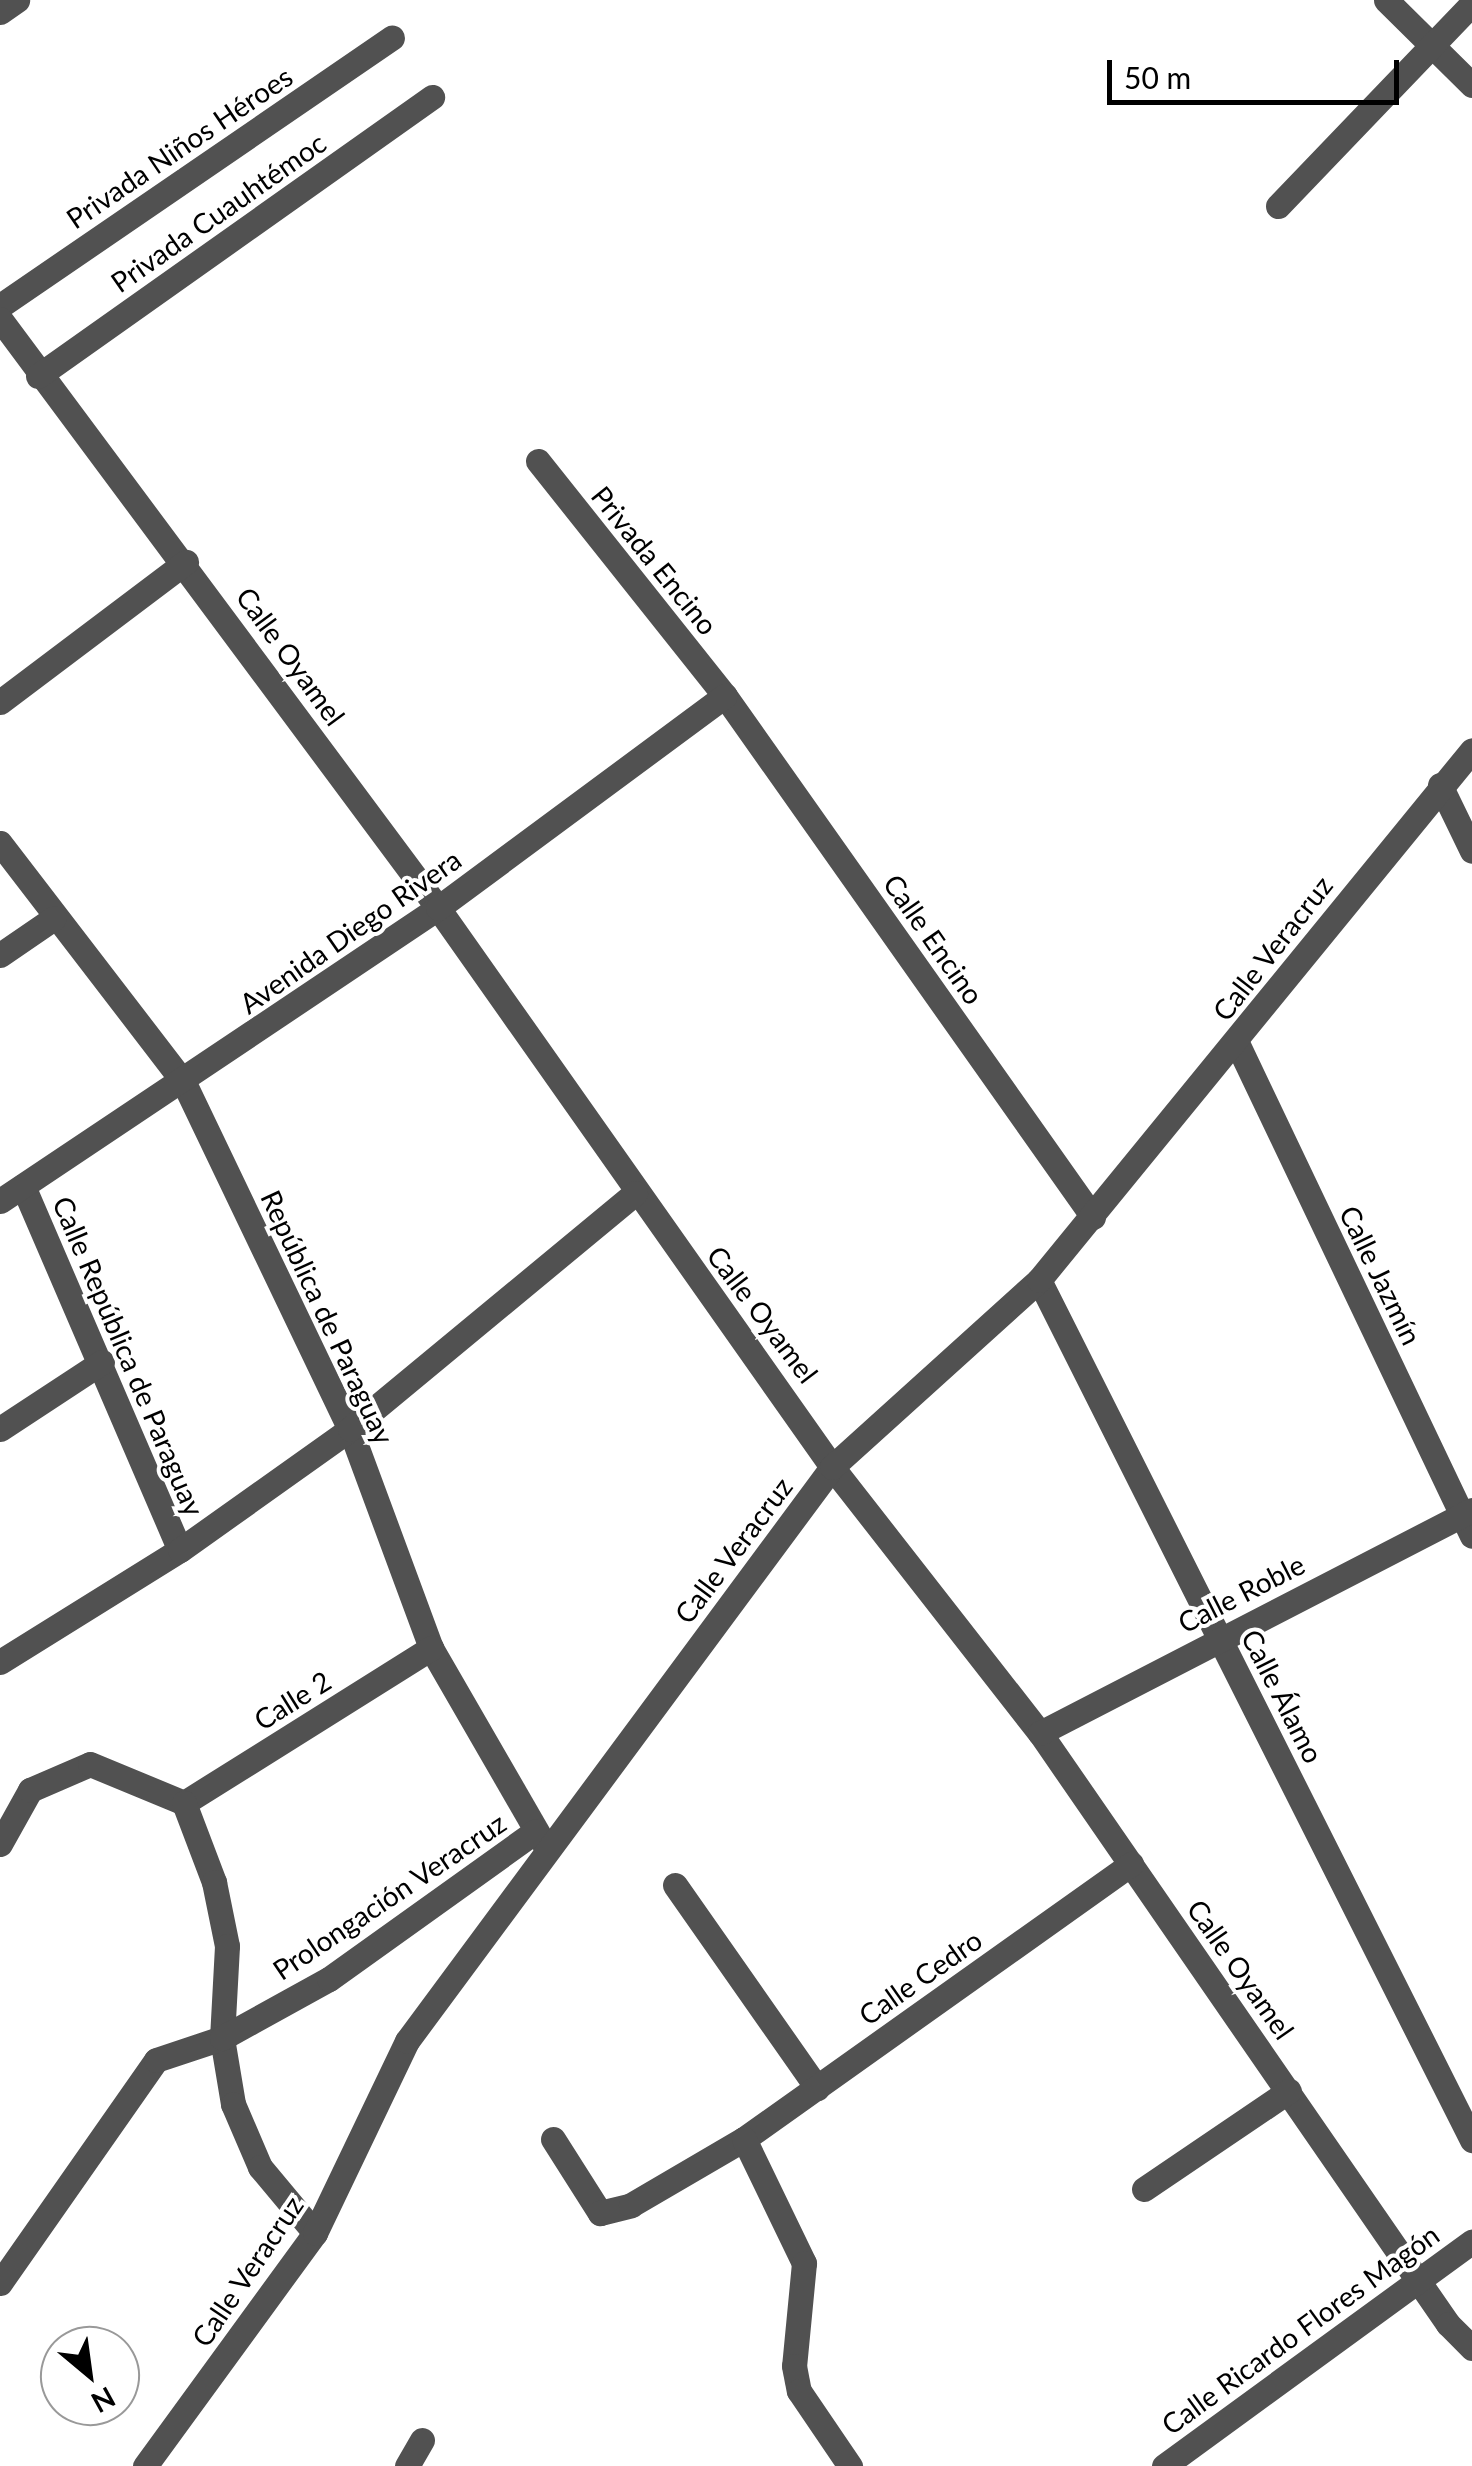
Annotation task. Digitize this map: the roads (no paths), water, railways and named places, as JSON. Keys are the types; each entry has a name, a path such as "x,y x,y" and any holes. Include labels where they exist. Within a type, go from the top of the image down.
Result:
{"street":[{"path":"0,12 17,0"},
{"path":"1386,0 1472,84"},
{"path":"1278,206 1472,4"},
{"name":"Privada Niños Héroes","path":"0,306 392,38"},
{"name":"Privada Cuauhtémoc","path":"38,376 432,97"},
{"name":"Calle Oyamel","path":"0,319 38,376 186,562 438,908 635,1193 832,1467 1040,1733 1419,2280 1472,2348"},
{"name":"Privada Encino","path":"538,461 726,696"},
{"path":"0,702 186,562"},
{"name":"Avenida Diego Rivera","path":"0,1201 184,1084 438,908 726,696"},
{"name":"Calle Encino","path":"726,696 1093,1217"},
{"name":"Calle Veracruz","path":"145,2466 314,2233 407,2041 542,1840 832,1467 1039,1280 1440,784 1472,750"},
{"path":"1440,784 1472,851"},
{"name":"República de Paraguay","path":"0,843 184,1084 350,1429 431,1648 542,1840"},
{"path":"0,955 54,918"},
{"name":"Calle Jazmín","path":"1236,1041 1469,1520"},
{"name":"Calle República de Paraguay","path":"23,1186 180,1550"},
{"path":"0,1662 180,1550 350,1429 635,1193"},
{"name":"Calle Álamo","path":"1039,1280 1472,2140"},
{"path":"0,1428 102,1362"},
{"name":"Calle Roble","path":"1040,1733 1220,1637 1469,1520"},
{"name":"Calle 2","path":"184,1804 431,1648"},
{"path":"0,1844 30,1790 90,1764 184,1804 214,1882 227,1946 222,2038 233,2104 260,2167 314,2233"},
{"name":"Prolongación Veracruz","path":"0,2283 156,2060 222,2038 329,1979 542,1840"},
{"name":"Calle Cedro","path":"553,2139 600,2213 631,2205 744,2139 1131,1864"},
{"path":"674,1886 817,2088"},
{"path":"1144,2189 1289,2091"},
{"path":"744,2139 804,2263 806,2292 794,2366 799,2391 850,2466"},
{"name":"Calle Ricardo Flores Magón","path":"1164,2466 1472,2241"},
{"path":"407,2466 422,2440"}]}
